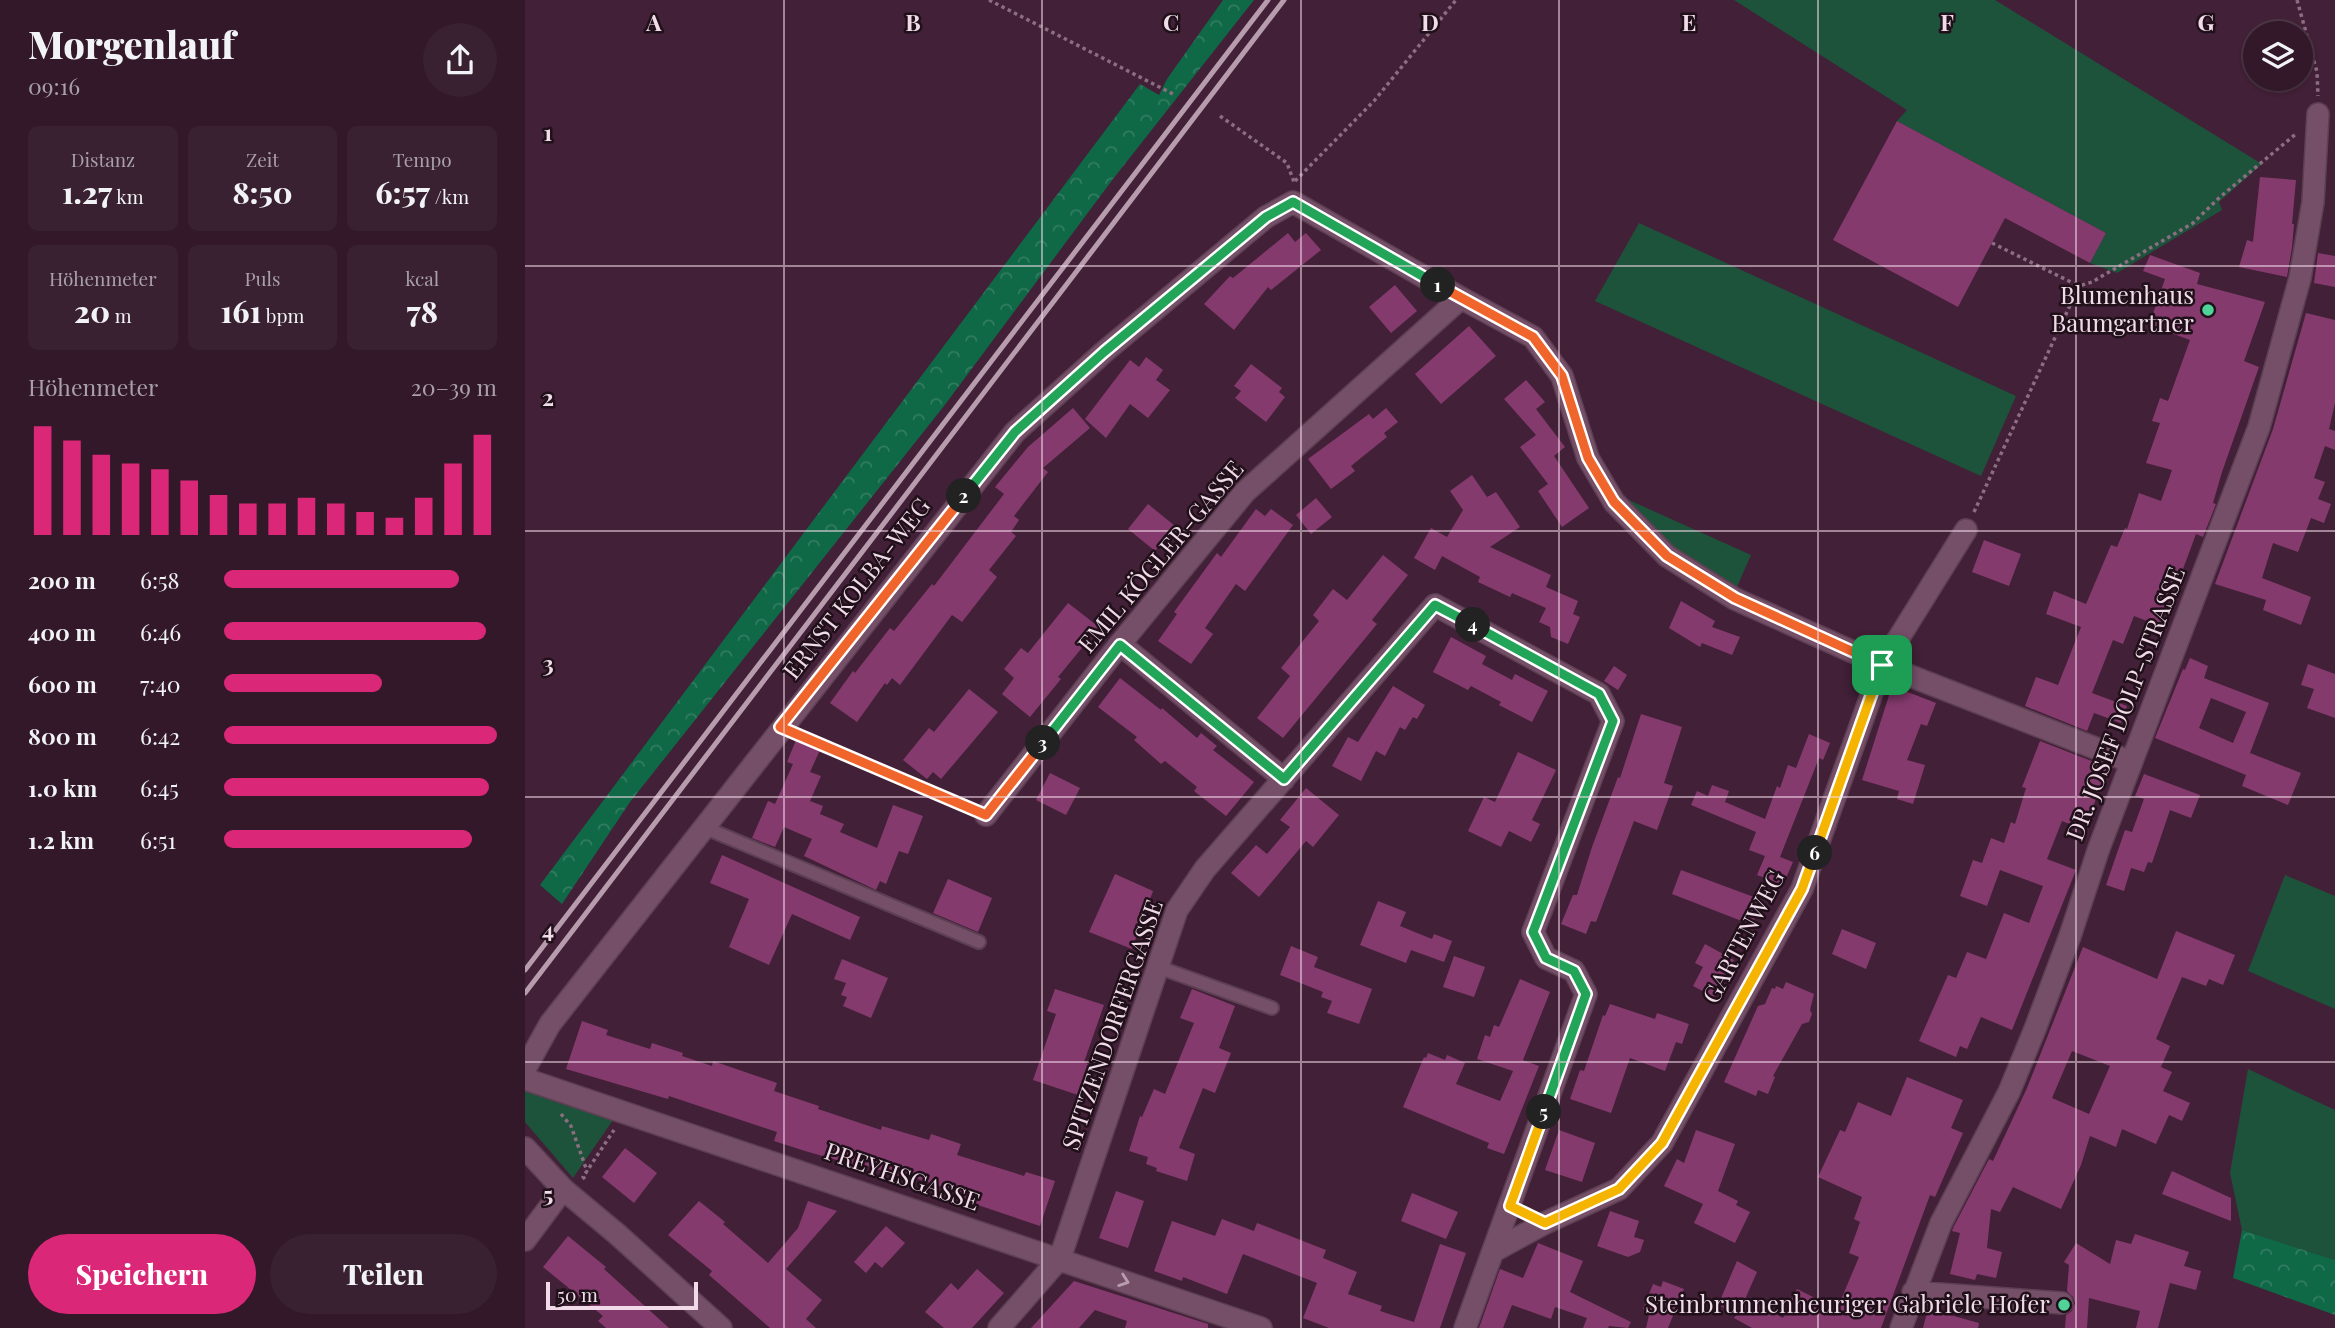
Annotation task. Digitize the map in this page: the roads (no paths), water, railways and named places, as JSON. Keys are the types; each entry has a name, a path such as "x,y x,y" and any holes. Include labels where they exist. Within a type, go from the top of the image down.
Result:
{"street":[{"name":"DR. JOSEF DOLP-STRASSE","path":"1901,1328 1941,1223 2009,1092 2035,1029 2131,762 2259,427 2300,278 2313,202 2318,114"},
{"name":"ERNST KOLBA-WEG","path":"525,1069 549,1024 780,727 1015,432 1104,352 1294,191 1461,298"},
{"path":"1461,298 1533,337 1562,376 1588,458 1614,502 1667,556 1735,598 1882,665 2131,762"},
{"name":"EMIL KÖGLER-GASSE","path":"986,815 1245,492 1461,298"},
{"name":"GARTENWEG","path":"1494,1251 1545,1223 1619,1189 1662,1143 1802,889 1882,665 1966,530"},
{"name":"SPITZENDORFERGASSE","path":"1060,1258 1177,910 1205,869 1435,605 1599,694 1613,721 1533,932 1546,958 1574,971 1586,994 1465,1328"},
{"path":"1120,645 1284,779"},
{"name":"PREYHSGASSE","path":"525,1079 1261,1328"},
{"path":"525,1148 562,1189 617,1234 721,1328"},
{"path":"525,1240 562,1189"},
{"path":"1510,1206 1545,1223"},
{"path":"999,1328 1060,1258"},
{"path":"1913,1292 2061,1303"}],"lane":[{"path":"703,827 979,942"},
{"path":"1158,967 1272,1008"}],"railway":[{"path":"525,970 1268,0"},
{"path":"525,993 1284,0"}],"place":[{"name":"Blumenhaus Baumgartner","path":"2208,310"},
{"name":"Steinbrunnenheuriger Gabriele Hofer","path":"2064,1305"}]}
